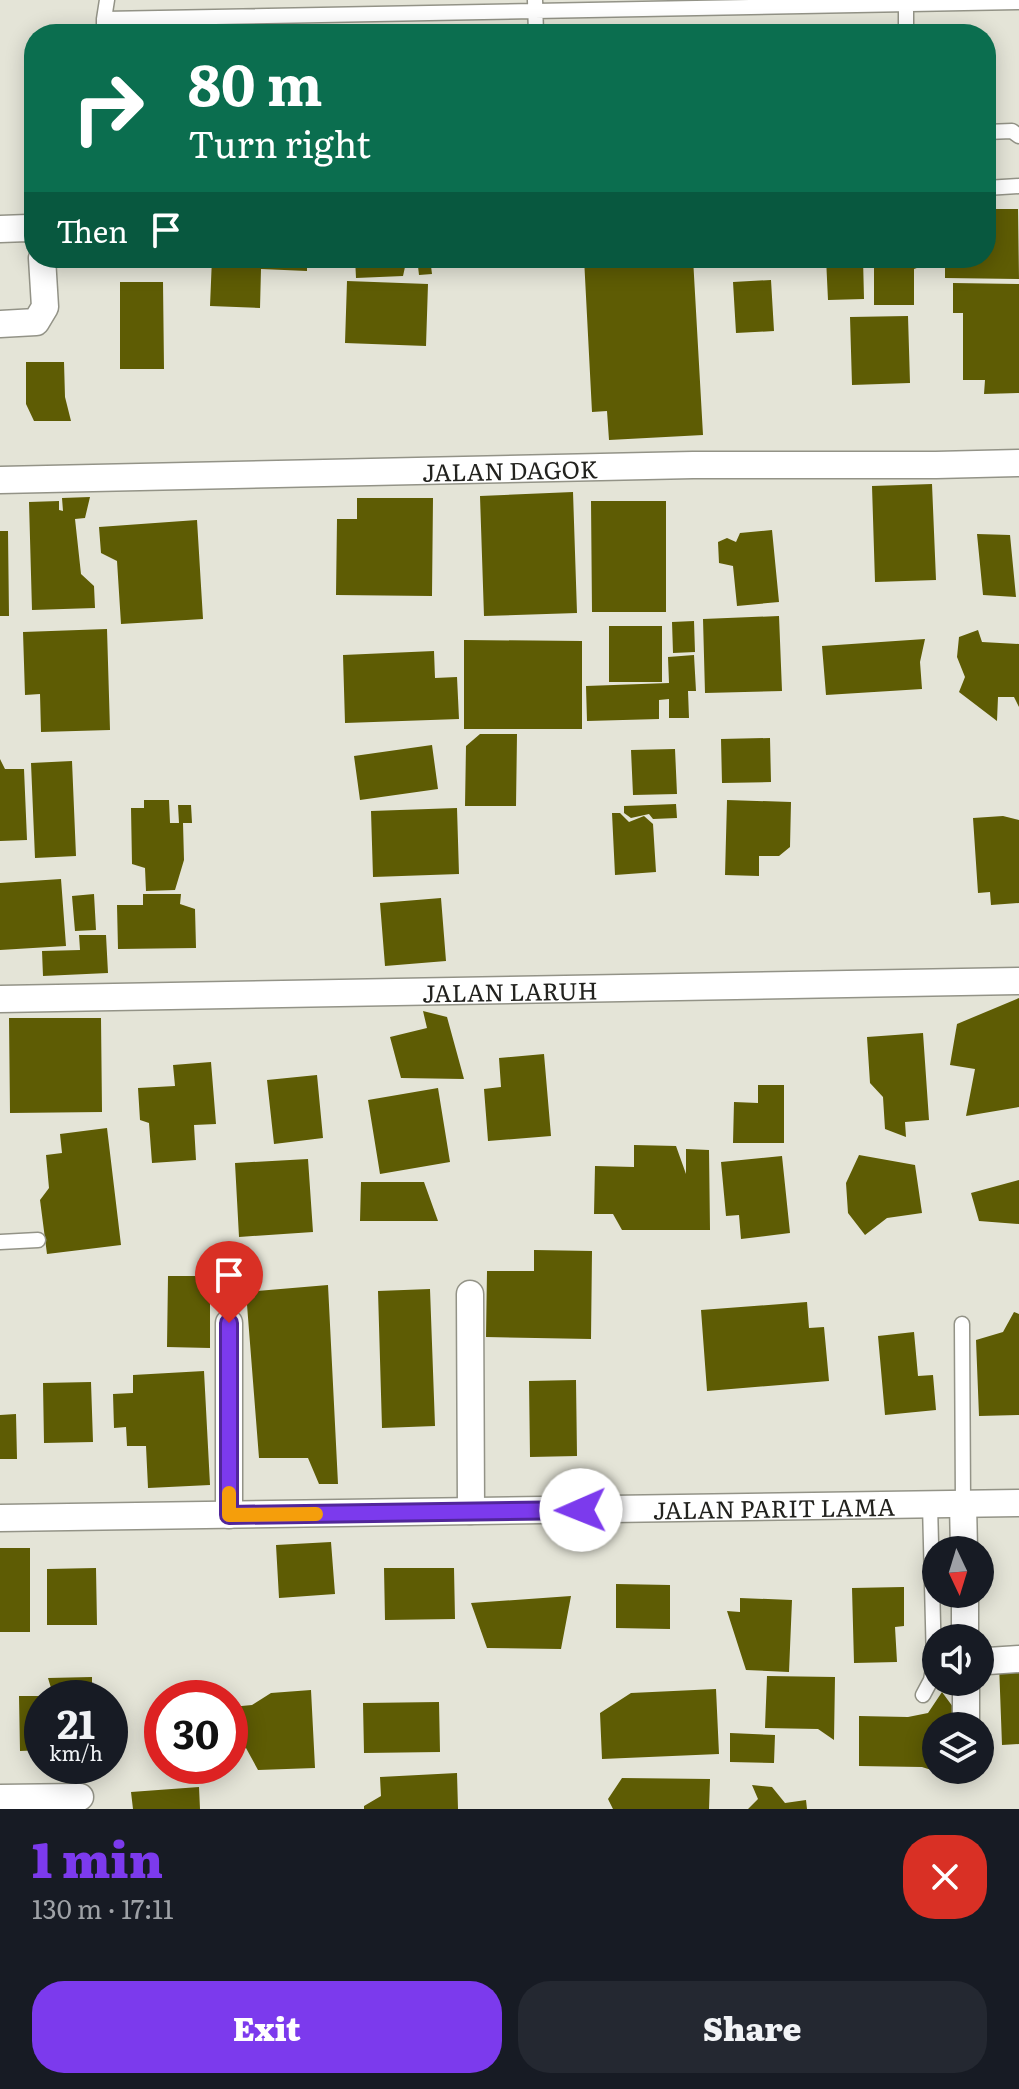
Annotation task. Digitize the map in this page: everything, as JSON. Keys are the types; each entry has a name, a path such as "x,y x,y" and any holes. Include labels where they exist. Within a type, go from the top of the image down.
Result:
{"street":[{"path":"0,229 24,228"},
{"path":"0,324 36,322 45,307 43,268"},
{"name":"JALAN DAGOK","path":"0,480 693,465 1019,463"},
{"name":"JALAN LARUH","path":"0,999 1019,981"},
{"path":"470,1294 471,1511"},
{"path":"229,1323 229,1515"},
{"name":"JALAN PARIT LAMA","path":"0,1518 1019,1503"},
{"path":"963,1504 964,1536"},
{"path":"994,1661 1019,1659"},
{"path":"0,1798 80,1797"}],"lane":[{"path":"104,24 107,0"},
{"path":"147,24 535,6 1019,2"},
{"path":"906,4 906,24"},
{"path":"996,132 1012,131 1019,136"},
{"path":"996,187 1019,186"},
{"path":"0,1242 38,1240"},
{"path":"962,1324 963,1504"},
{"path":"930,1504 933,1624"}],"building":[{"path":"996,209 1018,209 1019,279 945,278 945,268 996,268"},
{"path":"212,268 307,268 307,271 261,269 260,308 210,306"},
{"path":"356,268 405,268 403,276 356,278"},
{"path":"418,268 431,268 432,274 419,275"},
{"path":"585,268 694,268 703,435 609,440 607,411 592,412"},
{"path":"826,268 863,268 864,299 828,300"},
{"path":"874,268 917,268 914,269 914,305 874,305"},
{"path":"771,280 774,331 736,333 733,282"},
{"path":"347,281 428,284 426,346 345,343"},
{"path":"120,282 163,282 164,369 120,369"},
{"path":"953,283 1019,284 1019,393 984,394 985,380 963,380 963,313 953,313"},
{"path":"908,316 910,383 852,385 850,317"},
{"path":"26,362 64,362 65,397 71,421 34,421 26,404"},
{"path":"932,484 936,580 875,582 872,486"},
{"path":"573,492 577,613 484,616 480,496"},
{"path":"90,497 85,518 75,519 81,574 94,586 95,608 32,610 29,502 59,501 59,510 63,511 62,498"},
{"path":"357,498 433,498 432,596 336,595 337,519 357,519"},
{"path":"591,501 666,501 666,612 592,612"},
{"path":"197,520 203,619 121,624 117,561 101,553 99,527"},
{"path":"772,530 779,602 737,606 733,566 719,563 718,542 727,538 736,542 740,533"},
{"path":"0,531 8,531 9,616 0,616"},
{"path":"977,534 1010,535 1016,597 983,595"},
{"path":"779,616 782,691 705,693 703,619"},
{"path":"694,621 695,652 673,653 672,622"},
{"path":"609,626 662,626 662,682 609,682"},
{"path":"107,629 110,730 41,732 40,694 25,695 23,632"},
{"path":"978,630 982,642 1019,644 1019,707 1014,697 998,697 997,721 959,692 965,677 957,657 959,637"},
{"path":"925,639 920,662 922,689 826,695 822,646"},
{"path":"464,640 582,641 582,729 464,729"},
{"path":"434,651 435,678 457,677 459,719 345,723 343,655"},
{"path":"694,655 696,691 688,691 689,718 669,718 669,699 659,700 659,719 587,721 586,686 669,683 668,657"},
{"path":"480,734 517,734 516,806 465,806 466,746"},
{"path":"770,738 771,782 722,783 721,739"},
{"path":"432,745 438,789 360,800 354,756"},
{"path":"675,749 677,794 633,795 631,750"},
{"path":"0,759 5,769 24,769 27,840 0,841"},
{"path":"72,761 76,856 35,858 31,763"},
{"path":"144,800 169,800 170,823 179,823 178,805 191,805 192,823 183,823 184,860 175,890 146,891 145,868 132,864 131,808 144,808"},
{"path":"727,800 791,802 790,847 779,856 759,856 759,876 725,875"},
{"path":"676,804 677,818 653,819 649,814 631,818 624,813 624,806"},
{"path":"457,808 459,874 373,877 371,811"},
{"path":"612,813 620,813 629,822 644,816 653,824 656,872 615,875"},
{"path":"1003,816 1019,820 1019,903 991,905 990,892 978,893 973,818"},
{"path":"61,879 66,946 0,950 0,883"},
{"path":"94,894 96,930 75,931 72,896"},
{"path":"143,894 181,894 180,904 195,909 196,948 118,949 117,905 143,905"},
{"path":"441,898 446,961 385,966 380,903"},
{"path":"79,935 106,935 108,973 43,976 42,951 80,950"},
{"path":"1019,998 1019,1107 966,1116 975,1069 950,1065 957,1024"},
{"path":"423,1011 447,1017 464,1079 401,1078 390,1037 427,1028"},
{"path":"9,1018 101,1018 102,1112 10,1113"},
{"path":"923,1033 929,1120 905,1122 906,1137 885,1129 883,1097 870,1083 867,1037"},
{"path":"544,1054 551,1136 488,1141 484,1089 501,1087 499,1058"},
{"path":"211,1062 216,1124 194,1125 196,1160 152,1163 149,1123 140,1120 138,1088 175,1086 173,1065"},
{"path":"317,1075 323,1138 274,1144 267,1080"},
{"path":"758,1085 784,1085 784,1143 733,1143 734,1102 758,1103"},
{"path":"438,1088 450,1162 380,1174 368,1100"},
{"path":"107,1128 121,1245 47,1254 40,1200 49,1188 46,1155 62,1153 60,1134"},
{"path":"634,1145 676,1146 686,1174 686,1149 709,1150 710,1230 622,1230 613,1214 594,1214 595,1166 634,1167"},
{"path":"859,1155 915,1165 922,1213 887,1218 865,1235 848,1213 846,1183"},
{"path":"782,1156 790,1233 741,1239 739,1215 726,1216 721,1162"},
{"path":"308,1159 313,1232 239,1237 235,1163"},
{"path":"1019,1180 1019,1224 979,1221 971,1193"},
{"path":"361,1182 424,1182 438,1221 360,1221"},
{"path":"534,1250 592,1251 591,1339 486,1337 487,1271 534,1271"},
{"path":"168,1276 210,1276 210,1348 167,1347"},
{"path":"328,1285 338,1484 319,1484 308,1458 259,1458 246,1292"},
{"path":"430,1289 435,1426 382,1428 378,1291"},
{"path":"807,1302 809,1328 824,1327 829,1381 707,1391 701,1310"},
{"path":"1014,1312 1019,1314 1019,1415 979,1416 976,1340 1003,1332"},
{"path":"914,1332 918,1376 933,1375 936,1410 885,1415 878,1336"},
{"path":"204,1371 210,1485 148,1488 146,1446 127,1446 126,1427 114,1428 113,1394 133,1393 133,1375"},
{"path":"576,1380 577,1456 530,1457 529,1381"},
{"path":"91,1382 93,1442 44,1443 43,1383"},
{"path":"16,1414 17,1459 0,1459 0,1415"},
{"path":"331,1542 335,1594 279,1598 276,1545"},
{"path":"0,1548 30,1548 30,1632 0,1632"},
{"path":"96,1568 97,1625 47,1625 47,1569"},
{"path":"384,1568 454,1568 455,1619 385,1620"},
{"path":"616,1584 670,1585 670,1629 616,1628"},
{"path":"904,1587 904,1626 895,1627 897,1662 854,1663 852,1588"},
{"path":"571,1596 561,1649 487,1648 471,1603"},
{"path":"740,1598 792,1600 789,1672 746,1670 727,1611 740,1612"},
{"path":"1019,1663 1019,1744 1002,1745 999,1664"},
{"path":"767,1676 835,1677 834,1740 818,1729 765,1728"},
{"path":"92,1677 92,1680 49,1680"},
{"path":"716,1689 719,1754 602,1759 600,1713 631,1693"},
{"path":"311,1690 315,1768 258,1770 248,1752 248,1705 271,1693"},
{"path":"19,1696 24,1696 24,1751 20,1751"},
{"path":"939,1696 945,1696 953,1707 953,1712 929,1712"},
{"path":"439,1702 440,1752 364,1753 363,1703"},
{"path":"922,1714 922,1767 859,1766 859,1716"},
{"path":"730,1733 775,1735 774,1763 730,1762"},
{"path":"457,1773 458,1809 364,1809 381,1796 380,1777"},
{"path":"622,1778 710,1779 709,1809 613,1809 608,1799"},
{"path":"752,1785 772,1787 785,1803 806,1800 807,1809 748,1809 758,1799"},
{"path":"199,1787 200,1809 133,1809 131,1792"}],"slow traffic":[{"path":"229,1493 229,1515 316,1514"}],"route":[{"path":"229,1323 229,1515 581,1510"}]}
